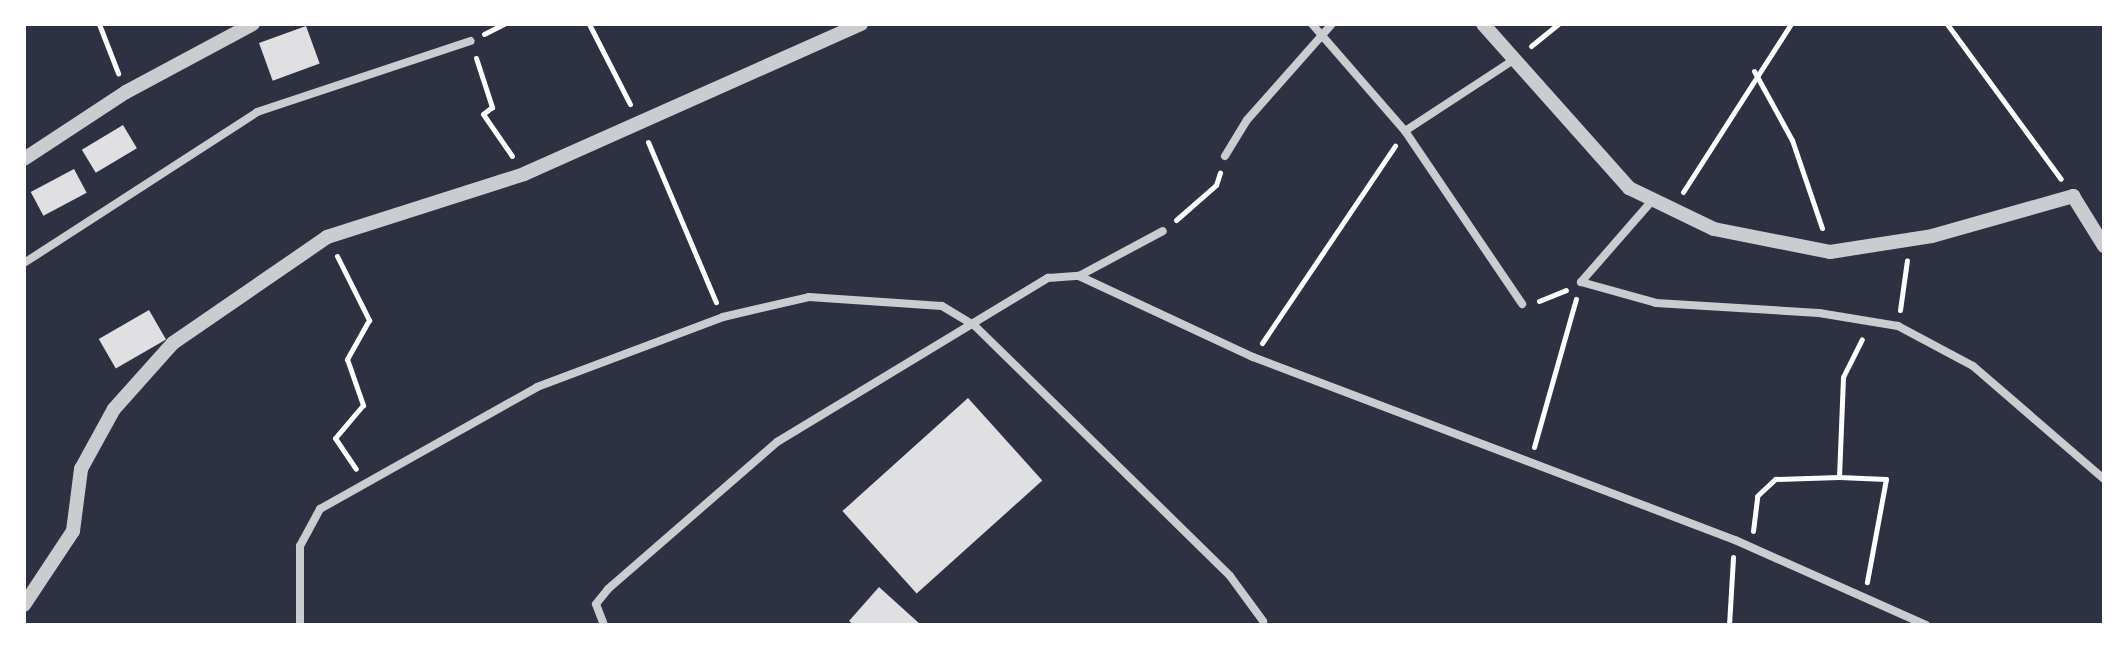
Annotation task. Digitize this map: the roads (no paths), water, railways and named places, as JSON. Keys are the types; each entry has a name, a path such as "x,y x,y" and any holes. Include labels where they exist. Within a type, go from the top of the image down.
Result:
{"street":[{"path":"24,159 126,92 253,24"},
{"path":"24,605 73,531 81,469 114,409 173,343 327,237 524,174 641,127 861,24"},
{"path":"1312,24 1405,131 1522,304"},
{"path":"1225,156 1319,34 1332,24"},
{"path":"1483,24 1578,137 1650,203 1671,213 1769,245 1830,252 1910,239 2073,196 2104,246"},
{"path":"24,263 257,112 470,41"},
{"path":"1405,131 1515,59"},
{"path":"1650,203 1581,282 1656,303 1872,321 1898,326 1973,366 2104,479"},
{"path":"604,625 596,604 608,589 777,442 859,387 975,326 1048,278 1079,276 1163,231"},
{"path":"1079,276 1253,357 1735,540 1865,595 1926,625"},
{"path":"300,625 300,546 320,509 537,387 723,317 809,297 942,306 975,326 1230,576 1263,621"}]}
